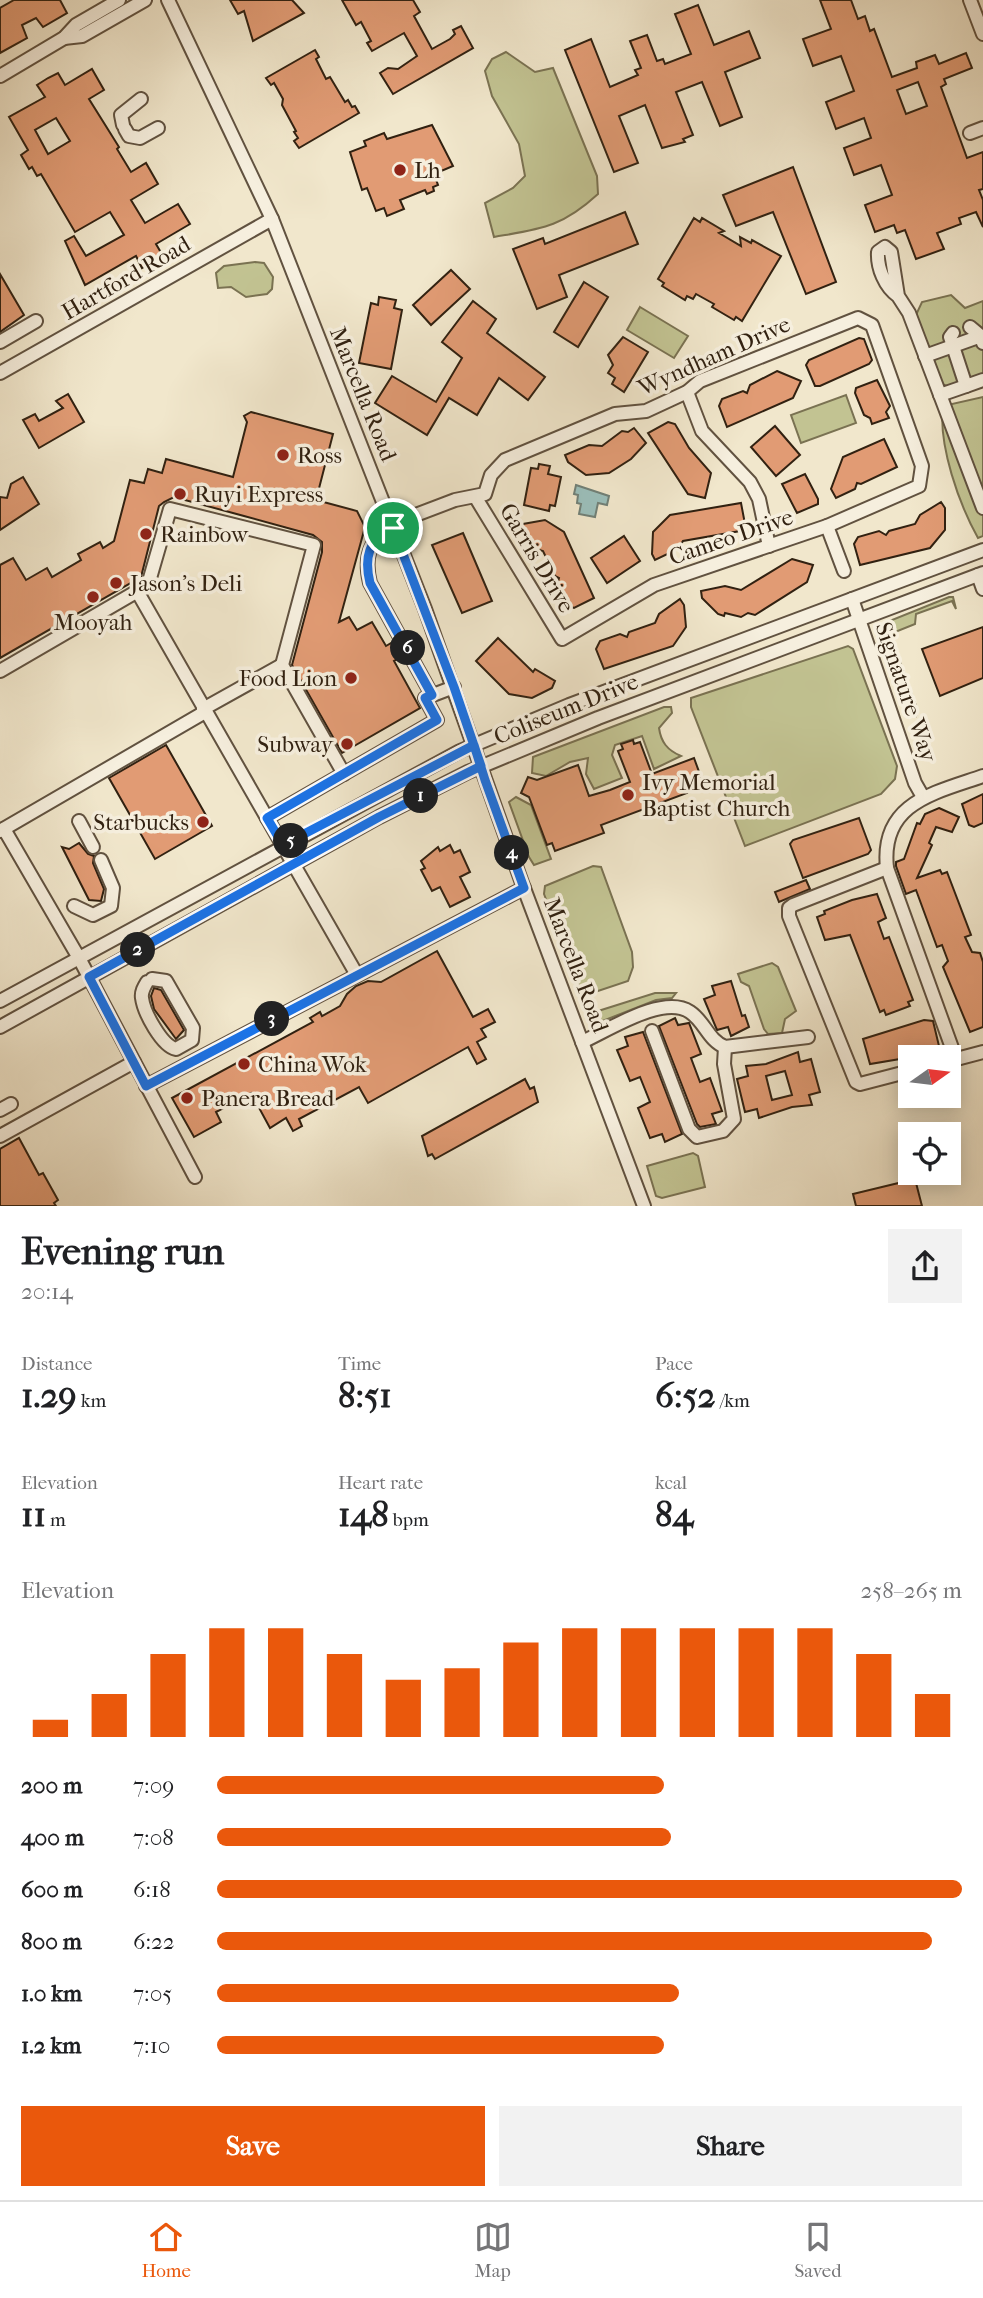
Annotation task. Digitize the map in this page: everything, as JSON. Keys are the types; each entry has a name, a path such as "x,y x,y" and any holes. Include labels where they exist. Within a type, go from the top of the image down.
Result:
{"street":[{"path":"0,76 64,38 76,25 119,0"},
{"path":"64,38 82,36 145,0"},
{"name":"Marcella Road","path":"168,0 272,219 454,687 524,888 644,1206"},
{"path":"970,0 983,34"},
{"path":"141,99 121,115 129,136 140,138 158,128"},
{"path":"970,133 983,128"},
{"name":"Hartford Road","path":"0,373 272,219"},
{"path":"898,296 909,313 983,508"},
{"name":"Wyndham Drive","path":"477,498 485,494 491,475 505,460 615,414 646,411 687,392 700,381 858,318 872,325 922,466 919,486"},
{"path":"0,342 36,321"},
{"path":"970,327 982,340"},
{"path":"925,356 952,340 982,340"},
{"path":"952,340 966,386"},
{"path":"940,396 983,380"},
{"path":"687,392 702,431 750,482 759,499 769,546"},
{"name":"Cameo Drive","path":"562,639 654,585 827,526 919,486"},
{"path":"432,695 370,583 366,567 368,550 374,540 392,526 456,500 477,498"},
{"name":"Garris Drive","path":"477,498 562,639"},
{"path":"0,671 148,585 170,509 314,545 282,665 344,774"},
{"path":"827,526 844,571"},
{"name":"Coliseum Drive","path":"0,1002 283,845 474,745 983,550"},
{"path":"980,574 983,589"},
{"name":"Coliseum Drive","path":"0,1027 294,864 481,766 598,718 980,574"},
{"path":"137,591 357,975"},
{"name":"Signature Way","path":"852,598 915,783 923,797"},
{"path":"195,1177 79,958 2,830 282,665"},
{"path":"267,818 437,720 425,698 454,687"},
{"path":"947,1045 887,868 886,853 899,815 923,797 983,776"},
{"path":"79,821 93,846"},
{"path":"74,906 93,915 106,912 111,906 114,893 101,860"},
{"path":"887,868 793,905 789,908 789,916 856,1082 860,1084 898,1074"},
{"path":"146,1086 524,888"},
{"path":"163,980 169,984 193,1028 190,1044 176,1049 166,1044 143,1003 142,991 150,981 163,980"},
{"path":"582,1042 641,1014 673,1006 691,1013 711,1038 725,1047 808,1037"},
{"path":"652,1031 689,1129 698,1138 723,1131 734,1119 724,1064 725,1047"},
{"path":"961,1058 983,1052"},
{"path":"0,1136 134,1062"}],"green space":[{"path":"506,52 535,72 553,68 597,176 598,194 573,214 549,225 494,237 485,203 513,188 525,176 519,144 492,96 485,71 492,59"},
{"path":"264,263 273,277 272,289 267,294 246,297 231,287 218,288 216,273 224,266"},
{"path":"951,295 965,308 983,301 983,384 956,390 942,384 915,317 922,302"},
{"path":"640,307 688,336 674,358 627,330"},
{"path":"846,395 856,423 801,443 791,415"},
{"path":"983,397 983,536 978,538 952,474 942,421 943,406"},
{"path":"953,597 956,609 952,601 916,614 915,624 890,634 918,711 916,716 909,712 902,700 884,627 887,622"},
{"path":"848,646 853,649 897,766 895,779 881,794 745,846 691,707 691,698"},
{"path":"664,707 671,707 672,713 659,728 661,737 668,748 681,756 654,769 642,736 615,745 612,755 622,778 594,789 586,774 588,758 570,762 546,776 532,773 533,757"},
{"path":"516,797 531,805 551,859 534,865 529,857 509,802"},
{"path":"593,866 601,867 632,952 633,967 628,981 583,996 544,894 545,886"},
{"path":"772,963 778,967 796,1011 785,1019 782,1033 768,1034 749,986 741,982 738,974"},
{"path":"655,993 676,993 672,998 656,1000 600,1022 594,1023 589,1015 595,1012"},
{"path":"693,1153 698,1156 705,1187 662,1198 656,1196 647,1166"}],"water":[{"path":"576,485 609,496 607,505 598,503 595,517 579,514 581,504 577,503 578,495 574,494"}],"building":[{"path":"14,0 60,0 67,13 43,27 36,18 22,25 27,38 0,53 0,8"},
{"path":"230,0 292,0 304,13 253,41 244,11 238,14"},
{"path":"342,0 413,0 420,12 414,16 432,49 450,39 455,34 453,30 461,26 473,48 393,94 380,73 388,68 398,69 417,56 404,33 372,51 367,43 371,41 361,22 356,25"},
{"path":"820,0 851,0 858,19 865,16 870,31 874,29 892,77 917,68 916,62 935,55 939,64 966,53 972,68 944,79 946,84 941,87 967,158 983,152 983,189 979,190 983,200 983,227 976,212 959,218 961,224 937,233 944,249 916,259 905,230 897,233 894,225 875,232 865,205 892,195 881,165 854,175 844,148 871,138 864,118 836,129 826,102 854,91 841,56 813,66 803,39 831,29","holes":["918,82 927,106 906,114 897,90"]},
{"path":"698,5 714,45 749,31 760,58 725,72 742,117 720,126 702,82 676,92 693,135 683,139 685,142 662,148 645,105 619,116 638,163 614,172 565,50 591,39 610,87 638,75 635,70 641,68 630,41 647,35 657,61 663,59 665,64 691,54 675,14"},
{"path":"315,50 319,57 316,59 326,79 330,77 345,102 348,100 359,113 299,148 294,141 298,138 294,132 296,131 282,105 283,99 274,83 271,85 266,78"},
{"path":"92,69 104,90 89,99 119,147 117,149 131,172 146,163 158,184 131,200 145,223 178,204 190,224 156,244 163,256 142,268 136,256 85,285 65,241 74,236 86,256 124,235 110,212 75,232 41,174 37,176 32,167 29,169 21,155 28,150 9,117 45,97 37,85 48,78 58,73 65,85","holes":["56,118 70,141 48,154 35,130"]},
{"name":"Lh","path":"432,125 453,166 434,174 438,185 433,187 434,191 427,194 425,190 400,200 404,209 387,216 384,208 376,211 367,188 362,190 350,152 366,146 364,141 384,133 387,139"},
{"path":"793,167 836,282 806,294 773,212 736,226 723,195"},
{"path":"625,212 638,244 559,275 567,297 537,309 513,249 543,238 545,244"},
{"path":"694,218 700,222 702,218 724,231 719,233 741,246 740,237 751,243 752,240 781,256 742,321 736,317 734,320 696,294 693,299 687,296 685,300 662,286 664,283 658,279"},
{"path":"451,270 470,289 431,325 413,305"},
{"path":"0,274 24,315 0,332"},
{"path":"584,282 608,297 578,347 554,332"},
{"path":"379,297 396,300 394,308 402,310 391,369 359,363 371,303 378,305"},
{"path":"473,301 496,319 487,333 545,377 528,400 499,378 477,415 449,398 427,435 375,403 392,376 436,402 462,358 442,342"},
{"path":"623,337 648,352 624,392 612,384 615,378 608,373 613,365 608,355"},
{"path":"859,338 864,339 872,360 869,364 815,386 806,365 809,360"},
{"path":"777,371 801,381 793,398 727,427 719,406 722,399 743,391 747,393 750,385"},
{"path":"877,380 890,406 886,412 889,418 872,424 870,418 864,415 855,393 856,388"},
{"path":"68,394 84,422 39,448 23,420 35,414 39,421 63,408 56,401"},
{"path":"251,412 333,434 316,500 357,511 365,527 339,622 349,617 357,630 372,622 386,646 393,642 401,657 394,661 420,708 342,753 292,665 322,552 322,542 313,535 174,497 159,506 141,577 0,658 0,565 13,558 26,580 47,568 52,577 81,560 78,554 100,542 103,548 114,541 130,480 144,483 148,469 162,473 166,459 233,477 247,422 244,416"},
{"path":"668,422 675,424 689,448 711,473 705,498 688,494 648,433"},
{"path":"775,426 800,455 776,476 751,447"},
{"path":"634,428 646,443 631,459 609,473 586,475 568,462 565,455 589,445 602,446 622,431 628,432"},
{"path":"884,439 897,467 861,484 857,483 855,489 836,498 831,489 843,457"},
{"path":"539,464 550,466 548,474 561,477 555,506 550,505 549,511 524,505 531,468 538,469"},
{"path":"805,474 818,504 797,513 782,484"},
{"path":"23,477 39,504 0,530 0,497 7,498 11,484"},
{"path":"941,502 945,508 945,530 930,548 860,565 854,544 858,537 879,531 886,535 889,531 915,524 920,515"},
{"path":"741,503 745,524 740,531 683,541 678,549 655,560 652,554 653,532 670,515"},
{"path":"545,520 564,532 594,598 574,608 566,605 557,585 559,578 555,576 543,551 533,548 517,529 523,524"},
{"path":"463,533 492,601 462,613 432,545"},
{"path":"624,536 640,561 607,583 591,558"},
{"path":"792,559 813,565 807,582 755,615 748,613 741,617 725,613 724,616 718,614 702,598 701,591 725,586 741,590"},
{"path":"680,599 684,605 686,627 673,646 604,669 596,649 600,641 620,634 627,637 629,632 655,623 659,614"},
{"path":"983,627 983,678 940,696 922,649"},
{"path":"498,638 533,672 535,669 555,681 552,688 532,698 509,694 476,661"},
{"name":"Ivy Memorial Baptist Church","path":"633,740 634,744 640,742 652,774 694,758 702,780 685,787 687,793 601,825 604,833 555,851 552,843 547,845 529,797 521,793 528,777 537,780 578,765 589,796 610,790 630,782 618,751 623,749 621,744"},
{"path":"166,745 212,826 155,859 109,778"},
{"path":"983,794 983,823 974,827 969,825 962,804"},
{"path":"939,808 959,817 952,832 936,827 929,843 932,845 917,878 940,870 942,874 947,872 971,935 965,937 972,952 980,953 983,962 983,1027 970,1032 943,967 948,961 942,945 937,947 916,890 906,894 896,866 896,862 904,859 917,823 920,824 925,814"},
{"path":"859,818 871,850 868,854 803,878 790,844 793,840"},
{"path":"79,843 88,854 94,856 93,863 104,889 101,901 89,900 62,847 69,849"},
{"path":"450,845 454,853 460,850 470,872 460,877 470,897 450,907 440,887 432,891 421,870 425,868 421,861 438,847 440,851"},
{"path":"806,880 810,889 779,902 775,892"},
{"path":"877,894 886,918 878,922 884,939 889,937 913,1000 908,1002 910,1006 886,1015 884,1010 880,1012 850,935 825,940 817,917 825,914 824,911 852,900"},
{"path":"437,951 473,1017 488,1009 495,1022 481,1029 486,1037 477,1042 486,1059 477,1064 468,1047 368,1103 359,1087 299,1119 302,1126 293,1131 286,1118 270,1128 251,1093 216,1112 221,1122 194,1137 172,1098 313,1022 310,1018 320,1012 322,1016 340,1006 356,986 368,981 381,982"},
{"path":"731,981 742,1016 745,1015 749,1027 731,1036 728,1027 717,1030 704,999 715,995 712,986"},
{"path":"154,988 161,990 184,1030 176,1039 154,1009 151,996"},
{"path":"675,1018 678,1025 689,1023 701,1054 691,1058 700,1082 710,1078 722,1111 712,1114 716,1124 700,1127 697,1124 659,1026"},
{"path":"924,1020 933,1021 939,1045 898,1045 898,1059 870,1064 863,1039"},
{"path":"643,1032 682,1134 665,1142 662,1134 650,1138 638,1108 650,1102 640,1077 630,1081 617,1050 628,1046 625,1037"},
{"path":"798,1052 800,1062 811,1059 820,1092 809,1095 812,1105 792,1107 759,1118 757,1109 745,1112 737,1079 748,1076 746,1066 766,1064","holes":["785,1071 792,1095 772,1100 766,1076"]},
{"path":"525,1079 530,1089 534,1087 538,1102 435,1159 432,1154 428,1156 422,1136"},
{"path":"19,1138 39,1175 43,1173 58,1200 54,1203 56,1206 0,1206 0,1149"},
{"path":"898,1183 917,1185 922,1206 856,1206 853,1194"}],"place":[{"name":"Lh","path":"400,170"},
{"name":"Ross","path":"283,455"},
{"name":"Ruyi Express","path":"180,494"},
{"name":"Rainbow","path":"146,534"},
{"name":"Jason's Deli","path":"116,583"},
{"name":"Mooyah","path":"93,597"},
{"name":"Food Lion","path":"351,678"},
{"name":"Subway","path":"347,744"},
{"name":"Ivy Memorial Baptist Church","path":"628,795"},
{"name":"Starbucks","path":"203,822"},
{"name":"China Wok","path":"244,1064"},
{"name":"Panera Bread","path":"187,1098"}],"route":[{"path":"393,528 374,540 368,550 366,567 370,583 403,638 432,695 425,698 437,720 267,818 283,845 418,772 444,759 474,745 524,888 146,1086 89,977 379,817 481,766 454,687 393,528"}]}
